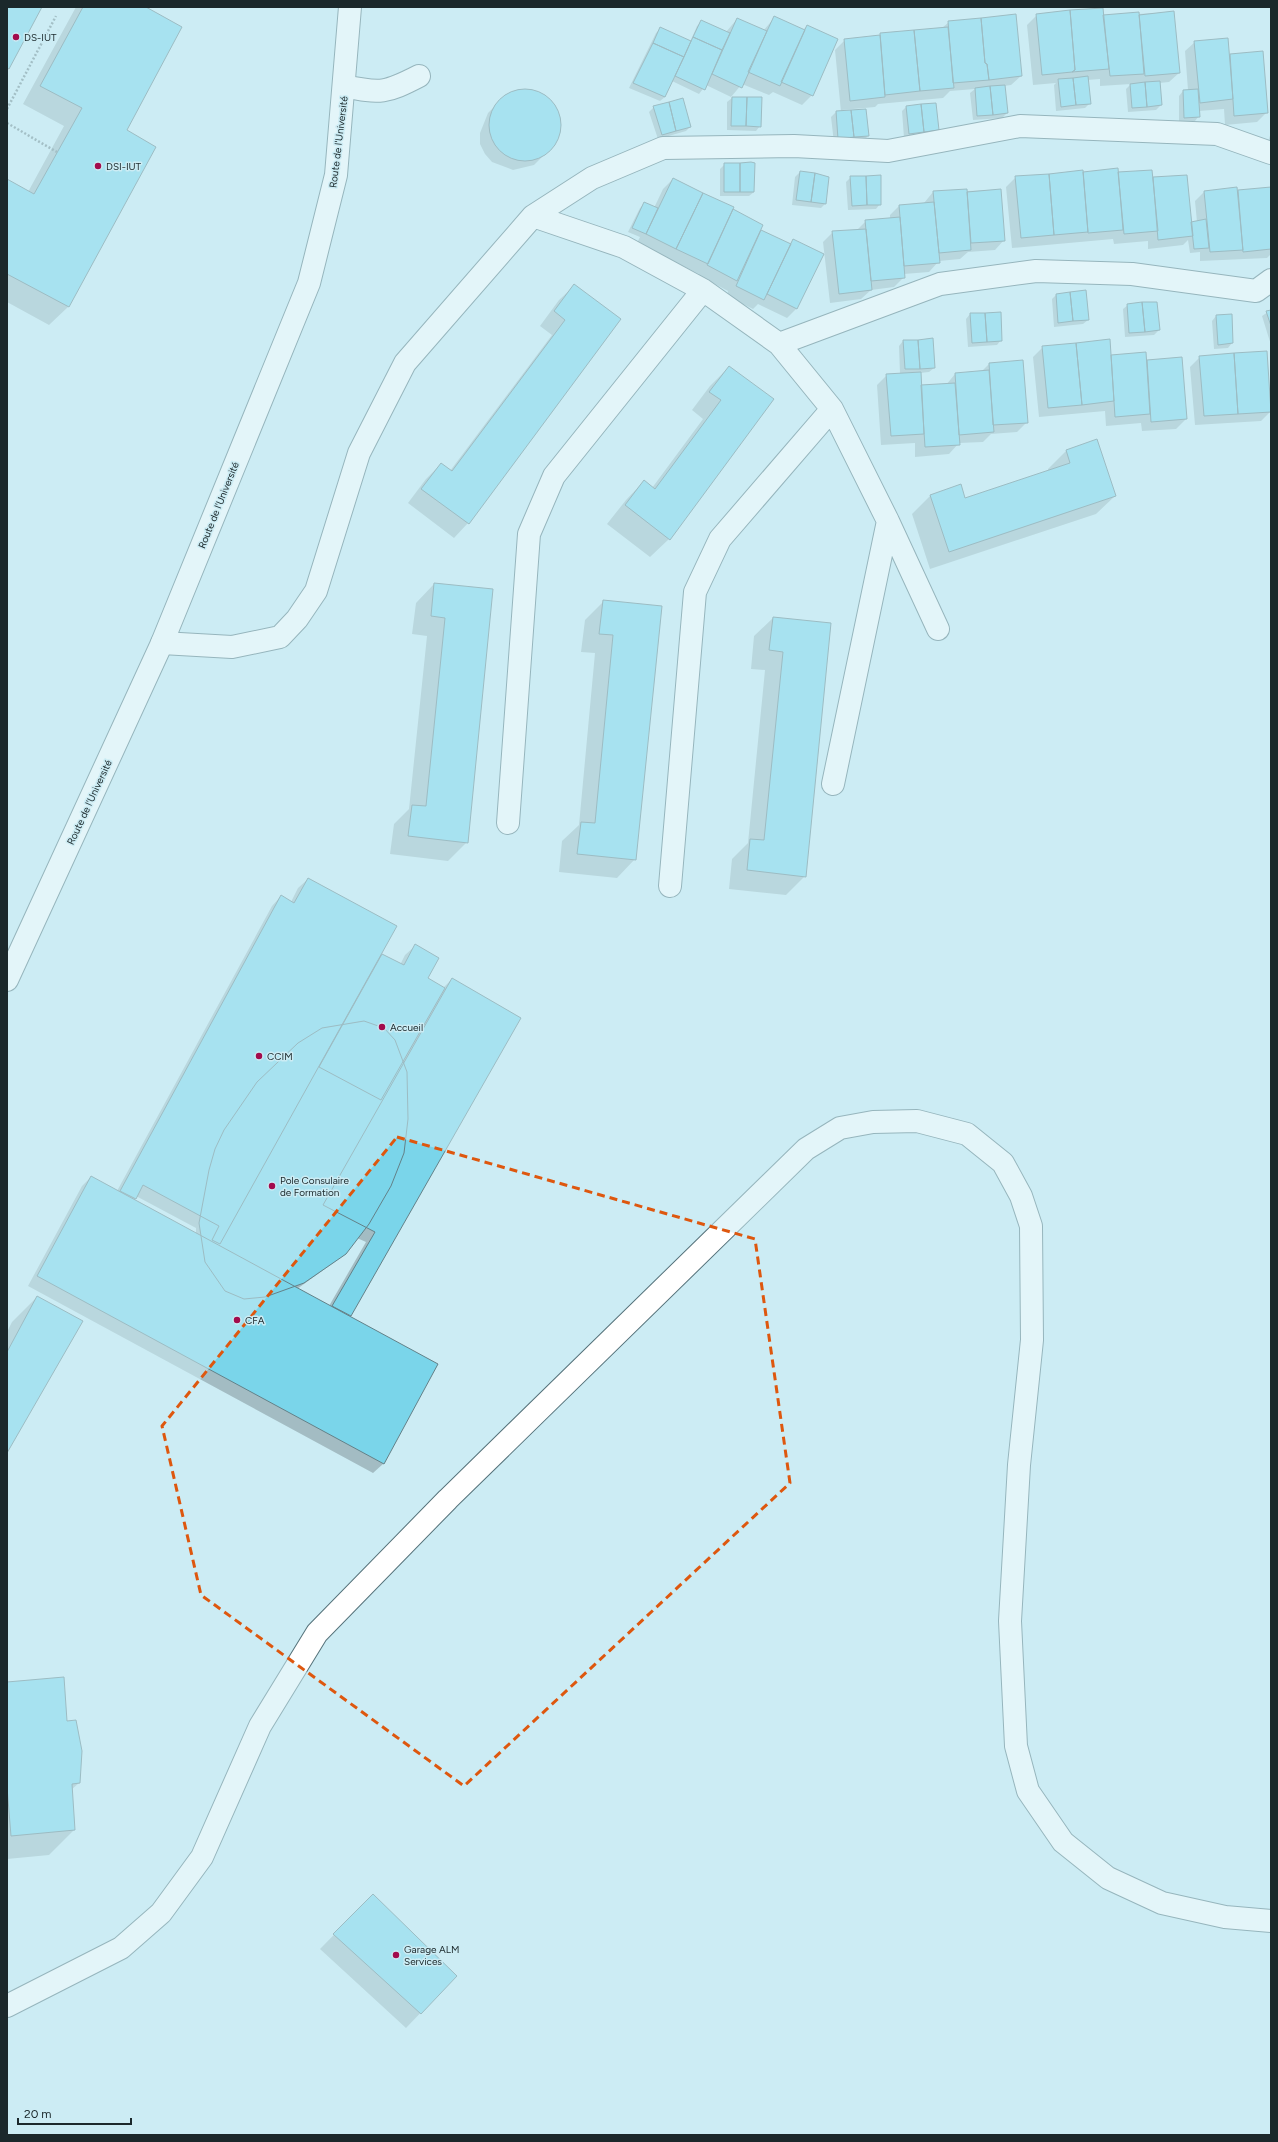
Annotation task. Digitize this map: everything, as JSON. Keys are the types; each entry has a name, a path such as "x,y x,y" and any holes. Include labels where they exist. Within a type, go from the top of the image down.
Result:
{"street":[{"name":"Route de l'Université","path":"7,980 162,643 309,283 336,176 350,7"},
{"path":"344,86 373,93 396,88 419,76"},
{"path":"162,643 232,647 280,637 297,619 316,591 359,453 405,364 533,216 592,178 663,148 794,146 888,150 1020,126 1217,134 1271,153"},
{"path":"533,216 624,247 703,290 779,344 832,409 888,521 938,629"},
{"path":"779,344 940,284 1036,271 1132,274 1256,291 1271,280"},
{"path":"508,823 530,534 554,476 703,290"},
{"path":"670,886 695,592 720,539 832,409"},
{"path":"834,784 888,521"},
{"path":"7,2006 121,1948 161,1913 202,1857 260,1726 317,1634 448,1499 806,1149 840,1128 873,1122 917,1121 967,1134 1003,1163 1021,1196 1031,1226 1032,1340 1019,1465 1010,1621 1016,1746 1028,1790 1063,1842 1108,1878 1162,1903 1225,1917 1271,1921"}],"path":[{"path":"7,109 56,16"},
{"path":"7,123 57,152"}],"highlighted area":[{"path":"397,1137 755,1239 790,1483 464,1786 201,1595 162,1426"}],"building":[{"name":"DS-IUT","path":"7,7 42,7 9,69 7,68"},
{"name":"DSI-IUT","path":"83,7 146,7 182,27 127,130 156,147 69,307 7,274 7,179 34,194 82,108 40,86"},
{"path":"1103,8 1109,69 1072,72 1075,70 1070,10"},
{"path":"1070,10 1075,70 1072,72 1042,75 1036,14"},
{"path":"1174,11 1180,73 1145,76 1139,15"},
{"path":"1139,12 1144,74 1110,76 1103,15"},
{"path":"1016,14 1022,76 989,80 987,64 985,63 981,18"},
{"path":"774,16 805,30 780,86 748,72"},
{"path":"737,18 767,31 742,88 712,74"},
{"path":"981,18 985,63 987,64 989,80 953,83 948,21"},
{"path":"701,20 730,33 722,50 693,37"},
{"path":"807,25 838,39 813,96 781,82"},
{"path":"660,27 691,41 684,57 653,43"},
{"path":"948,27 954,88 920,91 914,30"},
{"path":"914,30 920,91 885,95 880,33"},
{"path":"880,35 885,97 850,101 844,39"},
{"path":"693,37 722,50 705,90 675,76"},
{"path":"1228,38 1233,99 1200,103 1194,41"},
{"path":"653,43 684,57 665,97 633,83"},
{"path":"1263,51 1268,113 1234,116 1230,54"},
{"path":"1088,76 1091,104 1076,105 1073,78"},
{"path":"1073,78 1076,105 1061,107 1058,79"},
{"path":"1160,81 1162,105 1147,107 1145,82"},
{"path":"1145,82 1147,107 1132,108 1130,84"},
{"path":"1005,85 1008,113 993,115 990,86"},
{"path":"990,86 993,115 977,116 975,88"},
{"path":"525,89 545,95 555,105 561,125 555,145 545,155 525,161 505,155 495,145 489,125 495,105 505,95"},
{"path":"1198,89 1200,117 1184,118 1183,90"},
{"path":"732,97 747,97 746,126 731,126"},
{"path":"747,97 762,97 761,127 746,126"},
{"path":"683,98 691,127 676,131 669,102"},
{"path":"669,102 676,131 662,135 653,106"},
{"path":"936,103 939,130 924,132 921,104"},
{"path":"921,104 924,132 909,134 906,106"},
{"path":"866,109 869,136 854,137 851,110"},
{"path":"851,110 854,137 838,139 836,111"},
{"path":"724,163 740,163 740,192 724,192"},
{"path":"740,163 755,163 754,192 740,192"},
{"path":"1118,168 1123,230 1088,233 1083,172"},
{"path":"1083,170 1088,232 1054,235 1049,174"},
{"path":"1152,170 1158,231 1124,234 1118,172"},
{"path":"800,171 815,173 811,202 796,200"},
{"path":"815,173 829,177 826,204 811,202"},
{"path":"1049,174 1054,235 1021,238 1015,176"},
{"path":"881,175 881,205 867,205 866,176"},
{"path":"1187,175 1193,236 1158,240 1153,177"},
{"path":"850,176 866,176 867,205 852,206"},
{"path":"673,178 703,193 676,249 646,234"},
{"path":"1237,187 1243,250 1210,252 1204,191"},
{"path":"1271,187 1271,249 1243,252 1238,190"},
{"path":"967,189 971,250 939,253 933,191"},
{"path":"1001,189 1005,241 971,243 967,192"},
{"path":"703,193 734,207 708,264 676,249"},
{"path":"644,202 658,208 646,234 632,228"},
{"path":"934,202 940,263 904,266 899,205"},
{"path":"733,209 763,225 737,281 707,265"},
{"path":"900,217 905,278 871,281 865,220"},
{"path":"1206,219 1209,248 1194,249 1191,222"},
{"path":"866,229 872,290 839,294 832,231"},
{"path":"761,230 791,244 764,300 736,286"},
{"path":"793,239 824,254 797,309 767,294"},
{"path":"574,284 621,319 469,524 421,489 441,463 452,471 565,320 554,311"},
{"path":"1086,290 1089,320 1073,321 1070,292"},
{"path":"1070,292 1073,321 1058,323 1056,294"},
{"path":"1142,302 1145,332 1129,333 1127,304"},
{"path":"1142,302 1157,302 1160,330 1145,332"},
{"path":"1271,310 1271,326 1266,311"},
{"path":"1001,312 1002,341 987,342 985,313"},
{"path":"970,313 985,313 987,342 972,343"},
{"path":"1232,314 1233,343 1218,345 1216,315"},
{"path":"933,338 935,368 920,369 918,340"},
{"path":"1110,339 1114,401 1082,405 1076,343"},
{"path":"903,340 918,340 920,369 905,369"},
{"path":"1076,343 1082,405 1048,408 1042,346"},
{"path":"1267,351 1271,412 1238,414 1234,353"},
{"path":"1146,352 1150,414 1115,417 1111,355"},
{"path":"1234,353 1238,414 1204,416 1199,356"},
{"path":"1182,357 1187,419 1151,422 1147,360"},
{"path":"1023,360 1028,423 993,425 989,363"},
{"path":"729,366 774,399 670,540 625,505 644,480 655,489 721,400 709,392"},
{"path":"989,370 994,432 959,435 955,373"},
{"path":"921,372 924,434 891,436 886,374"},
{"path":"955,383 960,445 925,447 921,385"},
{"path":"1097,439 1116,496 949,552 930,495 961,484 965,498 1070,463 1066,450"},
{"path":"434,583 493,589 468,843 408,836 412,805 426,806 445,618 431,616"},
{"path":"603,600 662,606 636,860 577,854 581,822 595,823 613,635 599,634"},
{"path":"773,617 831,623 806,877 747,870 750,839 764,840 783,652 769,650"},
{"name":"CCIM","path":"308,878 397,926 220,1244 212,1240 219,1226 143,1185 136,1199 120,1191 281,895 294,903"},
{"name":"Accueil","path":"415,944 439,958 428,978 445,988 381,1100 319,1067 382,954 404,965"},
{"path":"452,978 521,1018 351,1316 332,1306 375,1232 323,1205"},
{"path":"364,1021 384,1028 395,1040 407,1072 408,1119 404,1153 391,1186 369,1224 346,1254 304,1283 265,1297 244,1299 225,1291 205,1262 199,1223 209,1170 215,1149 224,1130 257,1082 298,1043 322,1028"},
{"name":"CFA","path":"91,1176 438,1364 384,1464 37,1276"},
{"path":"37,1296 83,1321 7,1453 7,1352"},
{"path":"64,1677 67,1721 76,1720 82,1751 80,1783 72,1784 75,1830 11,1836 7,1787 7,1682"},
{"name":"Garage ALM Services","path":"373,1894 457,1976 421,2014 333,1934"}],"place":[{"name":"DS-IUT","path":"16,37"},
{"name":"DSI-IUT","path":"98,166"},
{"name":"Accueil","path":"382,1027"},
{"name":"CCIM","path":"259,1056"},
{"name":"Pole Consulaire de Formation","path":"272,1186"},
{"name":"CFA","path":"237,1320"},
{"name":"Garage ALM Services","path":"396,1955"}]}
